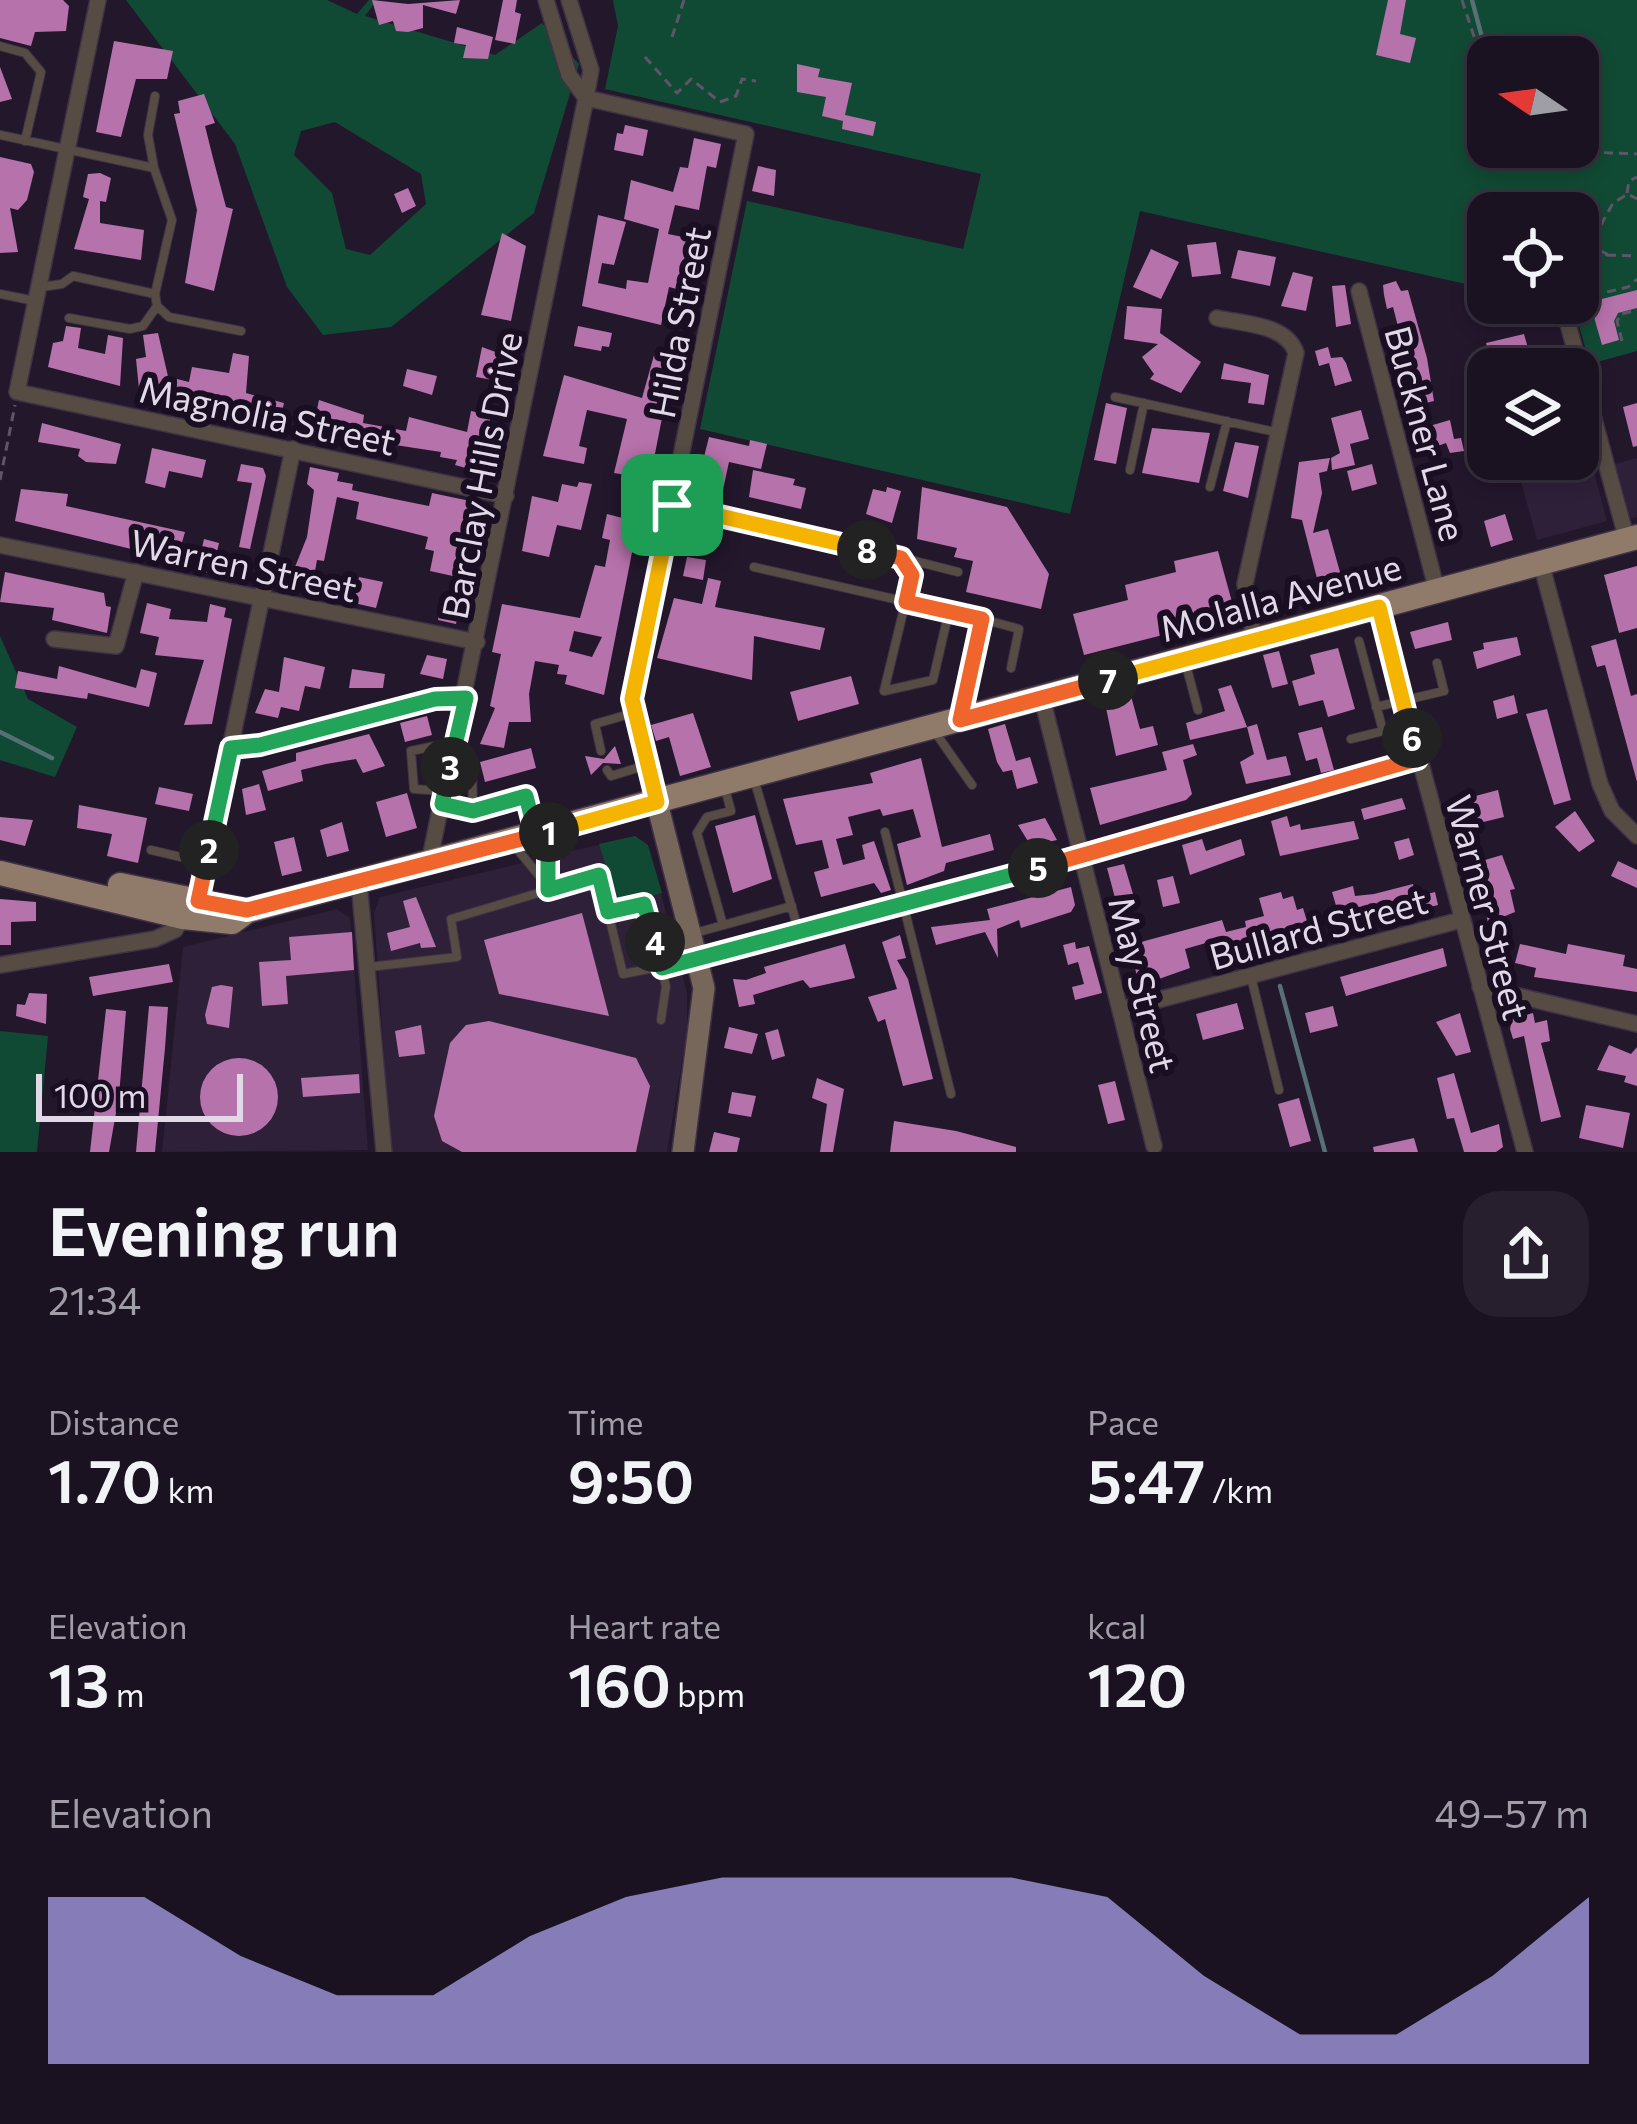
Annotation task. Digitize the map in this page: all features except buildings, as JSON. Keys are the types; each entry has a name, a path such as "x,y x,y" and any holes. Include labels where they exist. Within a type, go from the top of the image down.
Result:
{"main road":[{"name":"Molalla Avenue","path":"0,859 190,909 247,910 1632,538"},
{"path":"0,873 139,906 190,909"}],"street":[{"path":"17,392 98,0"},
{"path":"546,0 569,74 586,98"},
{"name":"Barclay Hills Drive","path":"429,864 592,70 569,0"},
{"name":"Hilda Street","path":"586,98 746,134 633,712 657,802"},
{"name":"Buckner Lane","path":"1359,290 1437,591"},
{"path":"1216,318 1279,332 1294,344 1296,372 1245,584 1254,641"},
{"path":"1576,324 1632,538"},
{"name":"Magnolia Street","path":"17,392 506,496"},
{"path":"0,965 165,936 190,909 206,863 293,449"},
{"path":"672,505 901,558"},
{"name":"Warren Street","path":"0,544 477,642"},
{"path":"1541,563 1605,797 1637,836"},
{"path":"54,639 116,646 136,572"},
{"name":"Warner Street","path":"1379,607 1525,1152"},
{"path":"231,748 260,745 435,699 466,698"},
{"name":"May Street","path":"1042,698 1154,1146"},
{"path":"698,960 1417,759"},
{"path":"657,802 698,960 704,1018 683,1152"},
{"path":"359,883 383,1152"},
{"path":"136,939 139,906"},
{"name":"Bullard Street","path":"1120,1010 1461,920"},
{"path":"1480,987 1637,1024"}],"lane":[{"path":"0,46 26,53 41,72 26,141"},
{"path":"155,96 148,135 172,220 155,294 157,306 170,316 241,331"},
{"path":"0,135 154,168"},
{"path":"0,294 38,294 73,276 155,294"},
{"path":"69,318 130,329 142,326 157,306"},
{"path":"1115,397 1281,434"},
{"path":"1130,470 1144,403"},
{"path":"1210,487 1227,421"},
{"path":"901,558 958,572"},
{"path":"901,558 912,575 884,691 933,680 949,611"},
{"path":"754,567 1019,629 1011,668"},
{"path":"960,720 982,619"},
{"path":"1351,740 1383,731 1359,641"},
{"path":"1185,659 1198,710"},
{"path":"1376,707 1444,691 1437,663"},
{"path":"601,751 595,724 633,712"},
{"path":"934,728 972,785"},
{"path":"456,741 411,751 414,789 473,811 526,796 546,832 548,890"},
{"path":"607,770 611,776 647,765"},
{"path":"472,767 473,811"},
{"path":"754,776 799,933"},
{"path":"723,925 697,833 707,817 731,811 724,784"},
{"path":"885,832 951,1094"},
{"path":"510,842 531,860 548,890"},
{"path":"151,850 206,863"},
{"path":"367,967 458,957 451,919 599,875 623,974 698,960"},
{"path":"608,912 644,904 666,986 661,1020"},
{"path":"692,934 792,907"},
{"path":"1250,976 1279,1090"}],"path":[{"path":"672,37 685,0"},
{"path":"1462,0 1474,36"},
{"path":"645,58 676,92 691,79 711,100 720,102 736,96 742,79 756,81"},
{"path":"1599,152 1637,154"},
{"path":"1637,177 1626,185 1628,194 1637,199"},
{"path":"1601,225 1613,203 1628,194"},
{"path":"1599,244 1600,260"},
{"path":"1601,251 1637,256"},
{"path":"1600,260 1607,255"},
{"path":"1599,295 1628,287 1637,279"},
{"path":"1622,340 1617,321 1634,310 1637,320"},
{"path":"0,479 17,392"}],"shaded area":[{"path":"1637,458 1637,517 1631,519 1615,464"},
{"path":"1521,480 1596,480 1607,521 1537,540"},
{"path":"635,836 649,848 687,993 687,1031 667,1152 391,1152 374,913 380,897"},
{"path":"337,909 350,918 368,1150 162,1152 183,947"}],"green space":[{"path":"126,0 327,0 357,14 369,0 377,0 365,16 495,55 542,23 579,64 534,213 391,327 323,335 287,287 235,144","holes":["335,122 421,174 426,204 370,255 346,249 332,193 294,155 301,131"]},
{"path":"613,0 1637,0 1637,351 1599,362 1599,348 1585,348 1579,324 1599,324 1599,192 1467,192 1467,284 1140,211 1070,514 700,429 747,201 963,249 981,174 605,89 618,26"},
{"path":"0,636 28,699 77,727 55,777 0,760"},
{"path":"635,836 648,845 662,893 618,905 599,844"},
{"path":"0,1031 48,1036 37,1152 0,1152"}],"waterway":[{"path":"1472,0 1482,36"},
{"path":"0,732 52,758"},
{"path":"1280,986 1325,1152"}],"route":[{"path":"672,505 632,699 657,802 557,830 359,883 247,910 198,901 231,748 260,745 435,699 466,698 442,804 473,811 526,796 536,835 557,830 548,858 548,890 599,875 608,912 644,904 662,968 904,905 1417,759 1379,607 960,720 982,619 906,602 912,575 901,558 672,505"}]}
